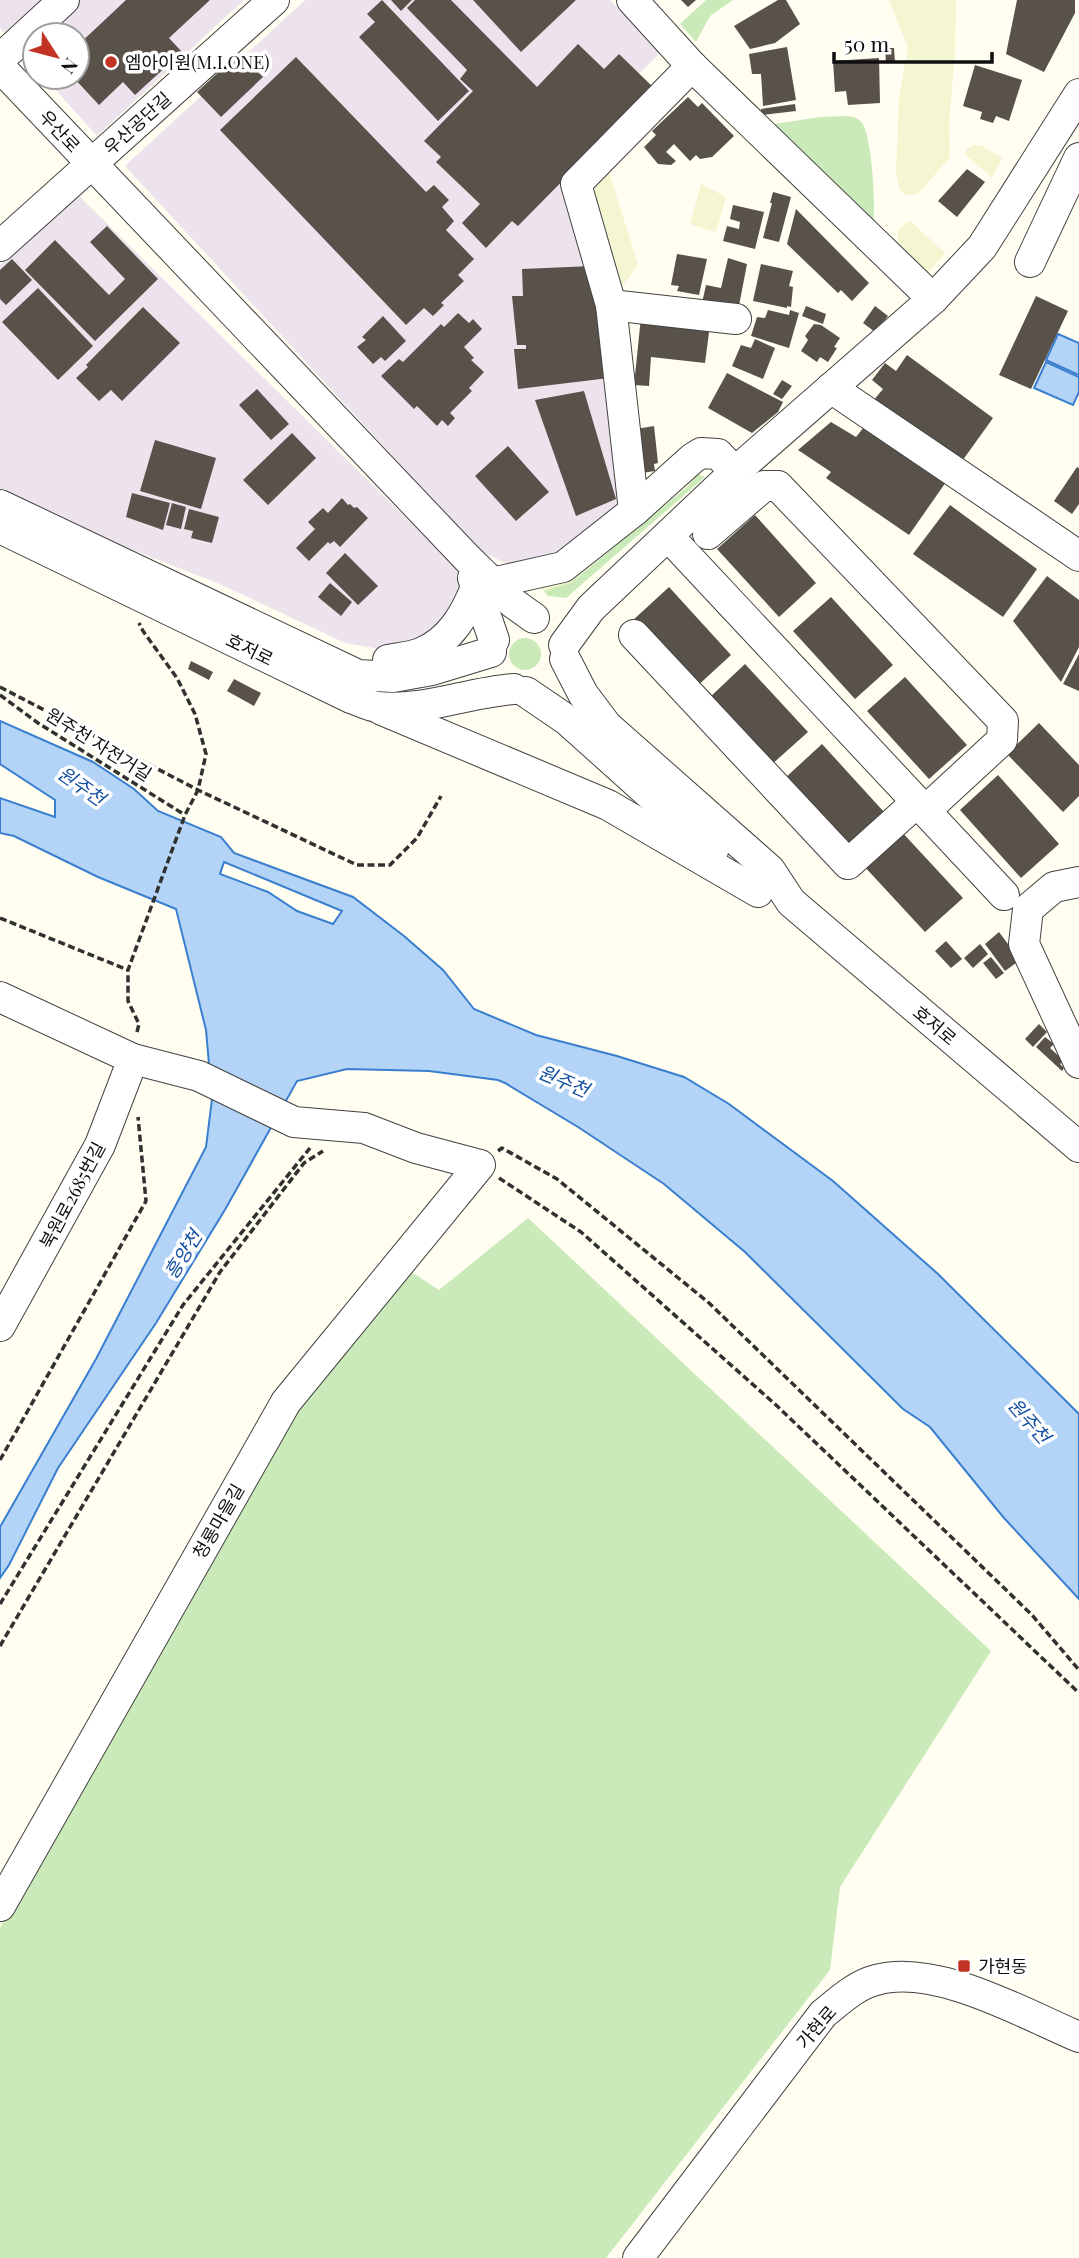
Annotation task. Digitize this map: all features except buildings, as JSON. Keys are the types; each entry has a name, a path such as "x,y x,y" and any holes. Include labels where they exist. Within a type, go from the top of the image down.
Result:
{"street":[{"path":"0,59 64,0"},
{"name":"우산공단길","path":"0,246 274,0"},
{"path":"632,0 692,66 933,299"},
{"path":"634,512 611,305 576,184 692,66"},
{"name":"우산로","path":"0,67 467,558 484,585 513,603 552,636"},
{"path":"552,636 591,608 736,472 933,299 982,247 1079,94"},
{"path":"1030,262 1079,158"},
{"path":"611,305 736,319"},
{"path":"831,388 1079,556"},
{"path":"288,641 347,657 387,660 421,653 447,636 465,616 484,585 563,567 634,512 693,457 701,453 718,454 736,472"},
{"path":"634,635 848,864 1002,740 1003,721 778,485 764,486 708,534"},
{"name":"호저로","path":"0,505 288,641"},
{"name":"호저로","path":"0,528 351,698 376,707 407,706 489,691 520,690"},
{"path":"668,536 1004,895"},
{"path":"484,585 493,646 492,664 496,675 504,683 567,720 758,892"},
{"path":"288,641 358,675 393,677 432,670 493,646 500,631 521,618 552,636 583,694 607,726 770,870 790,902"},
{"path":"520,690 537,691 548,686 562,670 552,636"},
{"path":"376,707 608,805 758,892 790,902"},
{"path":"1079,882 1054,887 1028,909 1024,944 1079,1063"},
{"name":"호저로","path":"790,902 1079,1147"},
{"path":"0,998 133,1059 199,1076 294,1122 364,1128 416,1148 480,1165"},
{"name":"북원로2685번길","path":"0,1326 100,1145 133,1059"},
{"name":"청룡마을길","path":"0,1906 286,1402 480,1165"},
{"name":"가현로","path":"638,2258 823,2014 851,1992 876,1980 915,1975 968,1990 1079,2037"}],"path":[{"path":"125,589 143,631 177,678 195,714 206,754 198,790 185,815 128,970 128,1001 139,1024 133,1059"},
{"path":"0,687 198,790 357,864 390,865 417,838 441,796"},
{"name":"원주천 자전거길","path":"0,695 38,723 185,815"},
{"path":"0,918 128,970"},
{"path":"0,1460 146,1201 138,1111"},
{"path":"0,1604 183,1305 316,1142"},
{"path":"1079,1670 1032,1615 709,1303 557,1179 502,1148 480,1165 581,1232 776,1405 1079,1693"},
{"path":"0,1646 220,1272 304,1163 325,1149"}],"shaded area":[{"path":"0,0 244,0 97,136 57,91 91,91 91,21 21,21 21,51 0,28"},
{"path":"305,0 610,0 660,53 559,153 590,271 620,511 548,563 508,564 481,552 125,166"},
{"path":"79,196 458,569 461,591 453,607 423,639 385,650 345,643 222,585 49,517 0,494 0,265 47,221"}],"green space":[{"path":"706,0 733,0 710,16 696,42 680,24"},
{"path":"889,0 956,0 949,123 950,157 918,194 907,195 900,191 896,174 899,98 908,47"},
{"path":"848,116 862,123 868,142 873,189 873,226 774,124"},
{"path":"974,145 982,146 1002,158 992,178 965,154 966,150"},
{"path":"606,163 638,264 615,296 583,187"},
{"path":"701,184 726,197 716,232 690,224"},
{"path":"910,221 945,253 928,273 920,272 898,251 898,231"},
{"path":"698,474 705,477 566,598 548,596 544,591 572,582 687,487"},
{"path":"657,504 662,506 572,582 544,591 537,584"},
{"path":"525,638 536,643 541,654 536,665 525,670 514,665 509,654 514,643"},
{"path":"528,1218 991,1651 840,1887 830,1970 606,2258 0,2258 0,1928 266,1451 410,1271 439,1290"}],"water":[{"path":"1058,334 1079,343 1079,375 1046,360"},
{"path":"1046,362 1079,377 1079,392 1073,405 1034,388"},
{"path":"0,721 93,762 134,789 158,811 221,837 234,853 353,897 443,970 474,1009 536,1035 684,1077 729,1104 833,1181 938,1274 1079,1414 1079,1599 1004,1518 930,1427 903,1409 745,1252 664,1184 578,1127 498,1080 429,1071 347,1069 297,1081 226,1208 156,1323 58,1468 0,1578 0,1527 96,1359 206,1147 212,1099 206,1030 176,909 98,877 14,836 0,833 0,798 55,817 55,800 0,764","holes":["224,862 342,911 333,924 297,911 268,892 220,874"]}],"place":[{"name":"엠아이원(M.I.ONE)","path":"111,62"},
{"name":"가현동","path":"964,1966"}],"water label":[{"name":"원주천","path":"82,785"},
{"name":"원주천","path":"564,1080"},
{"name":"흥양천","path":"182,1254"},
{"name":"원주천","path":"1030,1420"}]}
